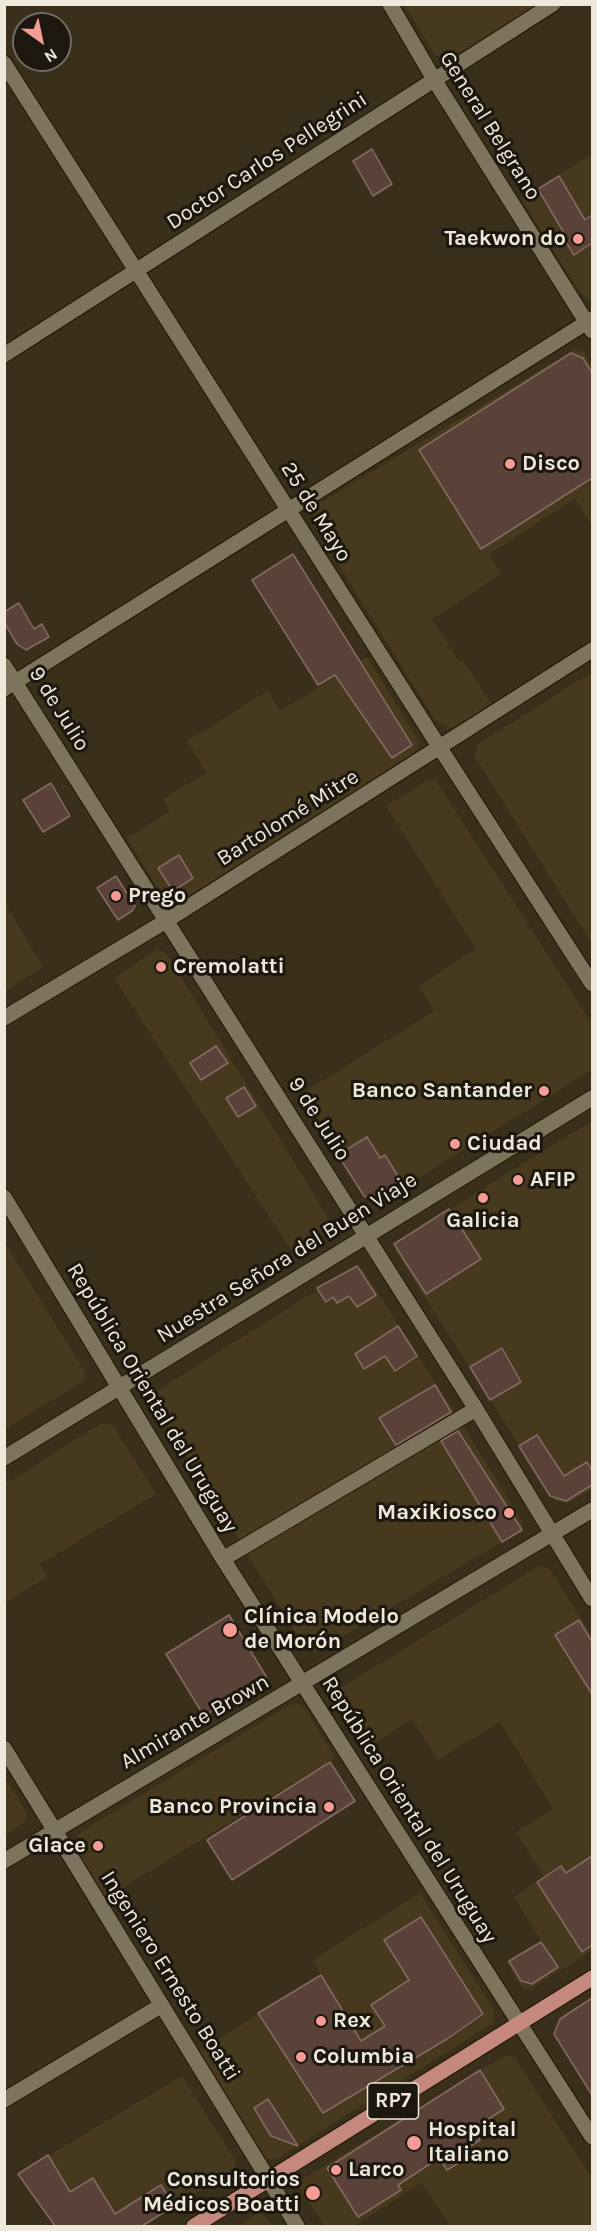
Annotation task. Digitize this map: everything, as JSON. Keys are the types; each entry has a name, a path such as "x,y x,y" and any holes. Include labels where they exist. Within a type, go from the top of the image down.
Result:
{"main road":[{"name":"RP7","path":"194,2226 592,1978"}],"street":[{"name":"General Belgrano","path":"390,4 435,81 591,324"},
{"name":"Doctor Carlos Pellegrini","path":"4,355 554,4"},
{"name":"25 de Mayo","path":"4,63 592,984"},
{"path":"10,685 288,510 591,324"},
{"name":"Bartolomé Mitre","path":"4,1018 166,921 592,650"},
{"name":"9 de Julio","path":"4,665 10,685 166,921 476,1409 592,1599"},
{"name":"Nuestra Señora del Buen Viaje","path":"4,1458 592,1098"},
{"name":"República Oriental del Uruguay","path":"4,1197 223,1559 592,2137"},
{"path":"223,1559 476,1409"},
{"name":"Almirante Brown","path":"4,1861 303,1685 592,1510"},
{"name":"Ingeniero Ernesto Boatti","path":"4,1748 297,2226"},
{"path":"4,2100 162,2004"}],"shaded area":[{"path":"405,5 536,5 464,50 446,58 435,55"},
{"path":"592,154 592,301 579,291 521,198"},
{"path":"575,349 584,352 592,366 592,525 575,499 489,554 501,574 432,619 459,661 463,660 491,704 455,727 448,728 435,720 314,525 314,510 317,505"},
{"path":"367,657 417,738 419,744 414,754 183,900 176,902 164,899 127,838 170,811 163,799 206,773 187,741 268,691 280,711"},
{"path":"592,672 592,944 475,757 477,745"},
{"path":"435,779 592,1024 592,1070 379,1203 365,1198 301,1094 434,1011 419,986 476,949 386,806 427,780"},
{"path":"5,903 43,967 4,991"},
{"path":"158,948 168,956 332,1224 331,1229 293,1253 114,978"},
{"path":"592,1121 592,1489 567,1504 554,1500 396,1252 398,1241"},
{"path":"4,1241 85,1372 84,1381 5,1429"},
{"path":"354,1267 362,1268 455,1413 242,1544 150,1399 152,1394"},
{"path":"102,1423 112,1424 156,1494 40,1564 47,1577 5,1603 5,1484"},
{"path":"462,1424 523,1522 522,1530 315,1653 306,1650 248,1552"},
{"path":"539,1566 550,1569 592,1636 592,1950 530,1990 522,1987 506,1962 541,1941 514,1897 544,1877 516,1832 553,1809 500,1722 438,1760 412,1719 366,1749 334,1699 337,1690"},
{"path":"299,1704 306,1710 335,1758 104,1899 74,1844 82,1831 290,1705"},
{"path":"5,1778 28,1814 24,1823 5,1835"},
{"path":"420,1893 494,2010 493,2023 278,2158 272,2160 265,2157 199,2051 321,1975 312,1960"},
{"path":"506,2055 515,2058 592,2178 592,2226 450,2226 422,2183 354,2226 324,2226 299,2186 301,2180"},
{"path":"182,2076 235,2160 236,2168 144,2226 55,2226 18,2174"},
{"path":"259,2213 265,2216 272,2226 238,2226"}],"building":[{"path":"372,149 392,184 373,196 353,161"},
{"path":"559,176 585,220 592,215 592,243 574,255 538,189"},
{"name":"Disco","path":"571,353 583,358 592,373 592,478 481,549 419,450"},
{"path":"293,554 412,745 392,758 335,675 318,685 252,580"},
{"path":"19,603 34,629 42,624 49,637 26,650 17,644 4,622 4,612"},
{"path":"51,783 70,816 43,832 23,800"},
{"path":"179,855 193,878 173,891 158,868"},
{"name":"Prego","path":"116,876 135,906 132,911 118,920 97,888"},
{"path":"216,1046 228,1063 201,1080 190,1063"},
{"path":"244,1087 256,1106 238,1117 226,1098"},
{"path":"367,1137 380,1158 385,1155 404,1186 379,1201 364,1196 338,1155"},
{"path":"449,1209 481,1259 426,1294 394,1244"},
{"path":"357,1266 376,1295 357,1307 349,1296 337,1303 333,1297 326,1302 317,1288"},
{"path":"398,1326 417,1356 395,1371 385,1356 364,1369 355,1354"},
{"path":"502,1348 521,1382 490,1400 470,1367"},
{"path":"435,1385 451,1412 396,1445 379,1418"},
{"path":"458,1431 522,1530 502,1542 441,1441"},
{"path":"537,1435 564,1476 587,1462 592,1471 592,1485 566,1501 550,1496 519,1446"},
{"path":"229,1615 267,1678 204,1716 166,1654"},
{"path":"579,1620 592,1642 592,1694 555,1635"},
{"path":"330,1762 355,1801 232,1880 207,1840"},
{"path":"592,1856 592,1945 582,1952 537,1882 561,1866 566,1873"},
{"path":"421,1917 483,2014 447,2039 323,2113 258,2013 321,1975 361,2041 385,2026 371,2005 409,1980 384,1940"},
{"path":"541,1942 558,1967 532,1984 521,1981 509,1961"},
{"path":"592,1998 592,2095 554,2034 560,2019"},
{"path":"480,2070 504,2109 473,2129 480,2140 463,2151 467,2158 447,2170 439,2158 398,2185 401,2190 358,2217 327,2168"},
{"path":"268,2099 298,2146 271,2136 254,2108"},
{"path":"48,2155 70,2192 93,2178 115,2214 161,2185 174,2206 142,2226 55,2226 18,2174"}],"place":[{"name":"Taekwon do","path":"578,239"},
{"name":"Disco","path":"510,464"},
{"name":"Prego","path":"116,896"},
{"name":"Cremolatti","path":"161,967"},
{"name":"Banco Santander","path":"544,1091"},
{"name":"Ciudad","path":"455,1144"},
{"name":"AFIP","path":"518,1180"},
{"name":"Galicia","path":"483,1198"},
{"name":"Maxikiosco","path":"509,1513"},
{"name":"Clínica Modelo de Morón","path":"230,1630"},
{"name":"Banco Provincia","path":"329,1807"},
{"name":"Glace","path":"98,1846"},
{"name":"Rex","path":"321,2021"},
{"name":"Columbia","path":"301,2057"},
{"name":"Hospital Italiano","path":"414,2143"},
{"name":"Larco","path":"336,2170"},
{"name":"Consultorios Médicos Boatti","path":"313,2193"}]}
